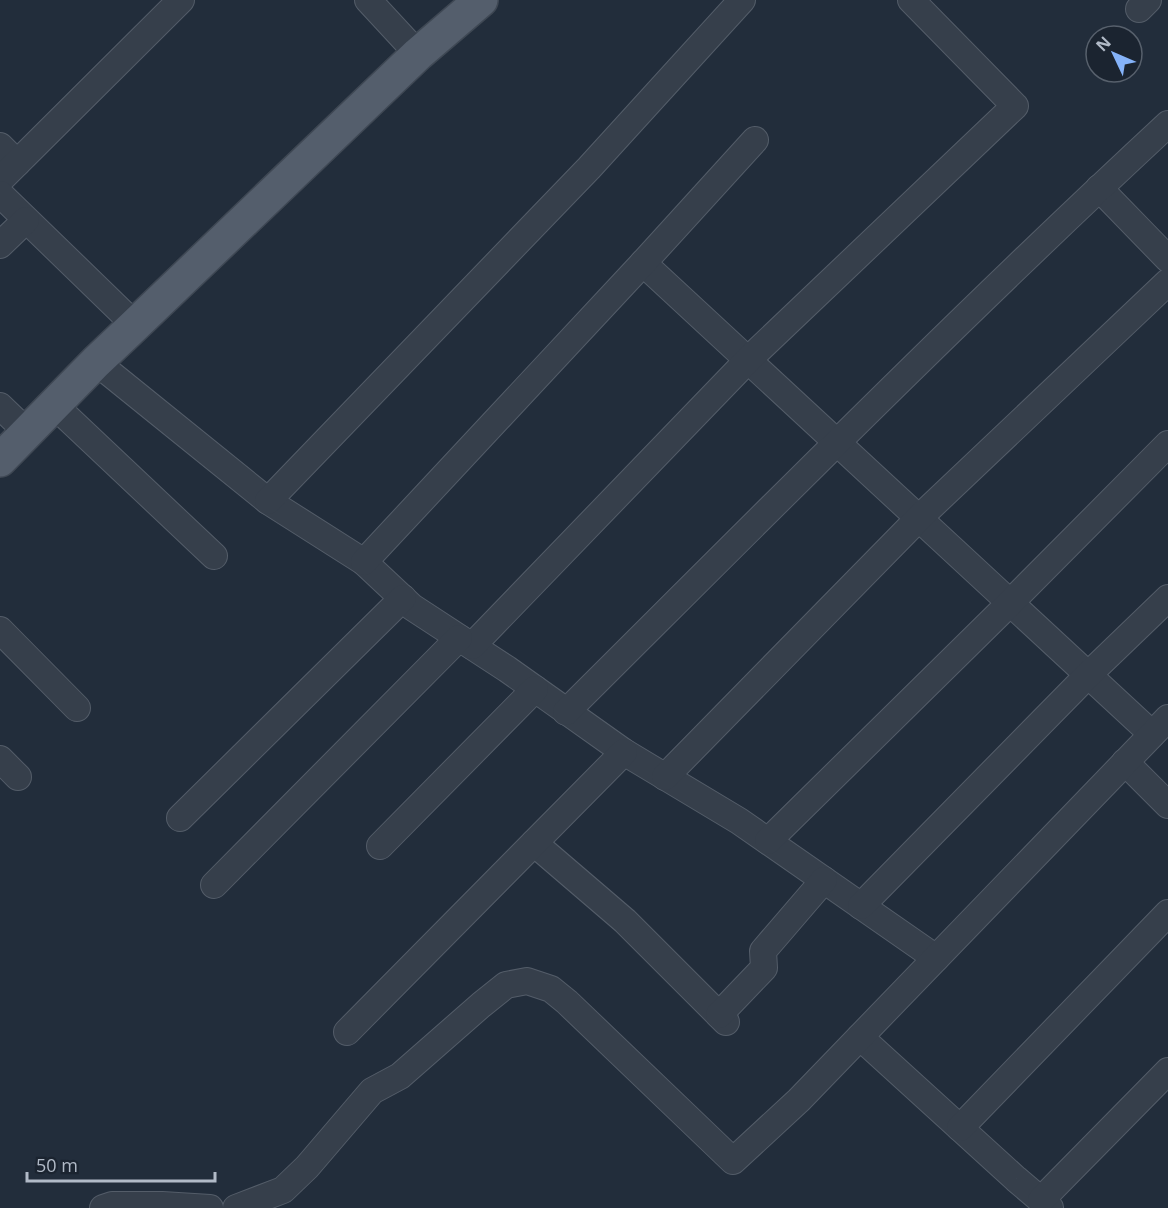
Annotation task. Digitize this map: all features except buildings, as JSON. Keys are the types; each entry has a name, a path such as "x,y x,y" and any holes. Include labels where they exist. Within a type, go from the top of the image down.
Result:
{"main road":[{"path":"0,460 96,362 418,54 481,0"}],"street":[{"path":"6,163 181,0"},
{"path":"368,0 418,54"},
{"path":"268,501 589,168 742,0"},
{"path":"214,885 466,642 748,360 1015,106 911,0"},
{"path":"566,712 836,442 1168,124"},
{"path":"364,562 755,140"},
{"path":"1100,188 1168,259"},
{"path":"0,194 135,325"},
{"path":"0,245 26,220"},
{"path":"236,1208 284,1190 307,1167 372,1091 400,1076 506,986 527,981 551,989 567,1002 733,1161 799,1100 1160,726 1088,675 643,263"},
{"path":"665,777 919,518 1168,282"},
{"path":"96,362 268,501 364,562 412,607 624,752 739,821 936,958"},
{"path":"54,405 214,556"},
{"path":"0,406 27,432"},
{"path":"768,842 1168,444"},
{"path":"180,818 403,598"},
{"path":"861,906 1088,675 1168,598"},
{"path":"0,630 77,708"},
{"path":"380,846 535,689"},
{"path":"347,1032 624,752"},
{"path":"1125,762 1168,805"},
{"path":"534,843 625,921 722,1019 764,968 763,951 824,880"},
{"path":"960,1128 1168,913"},
{"path":"860,1037 1046,1204 1168,1071"},
{"path":"103,1208 112,1205 162,1205 210,1208"}]}
